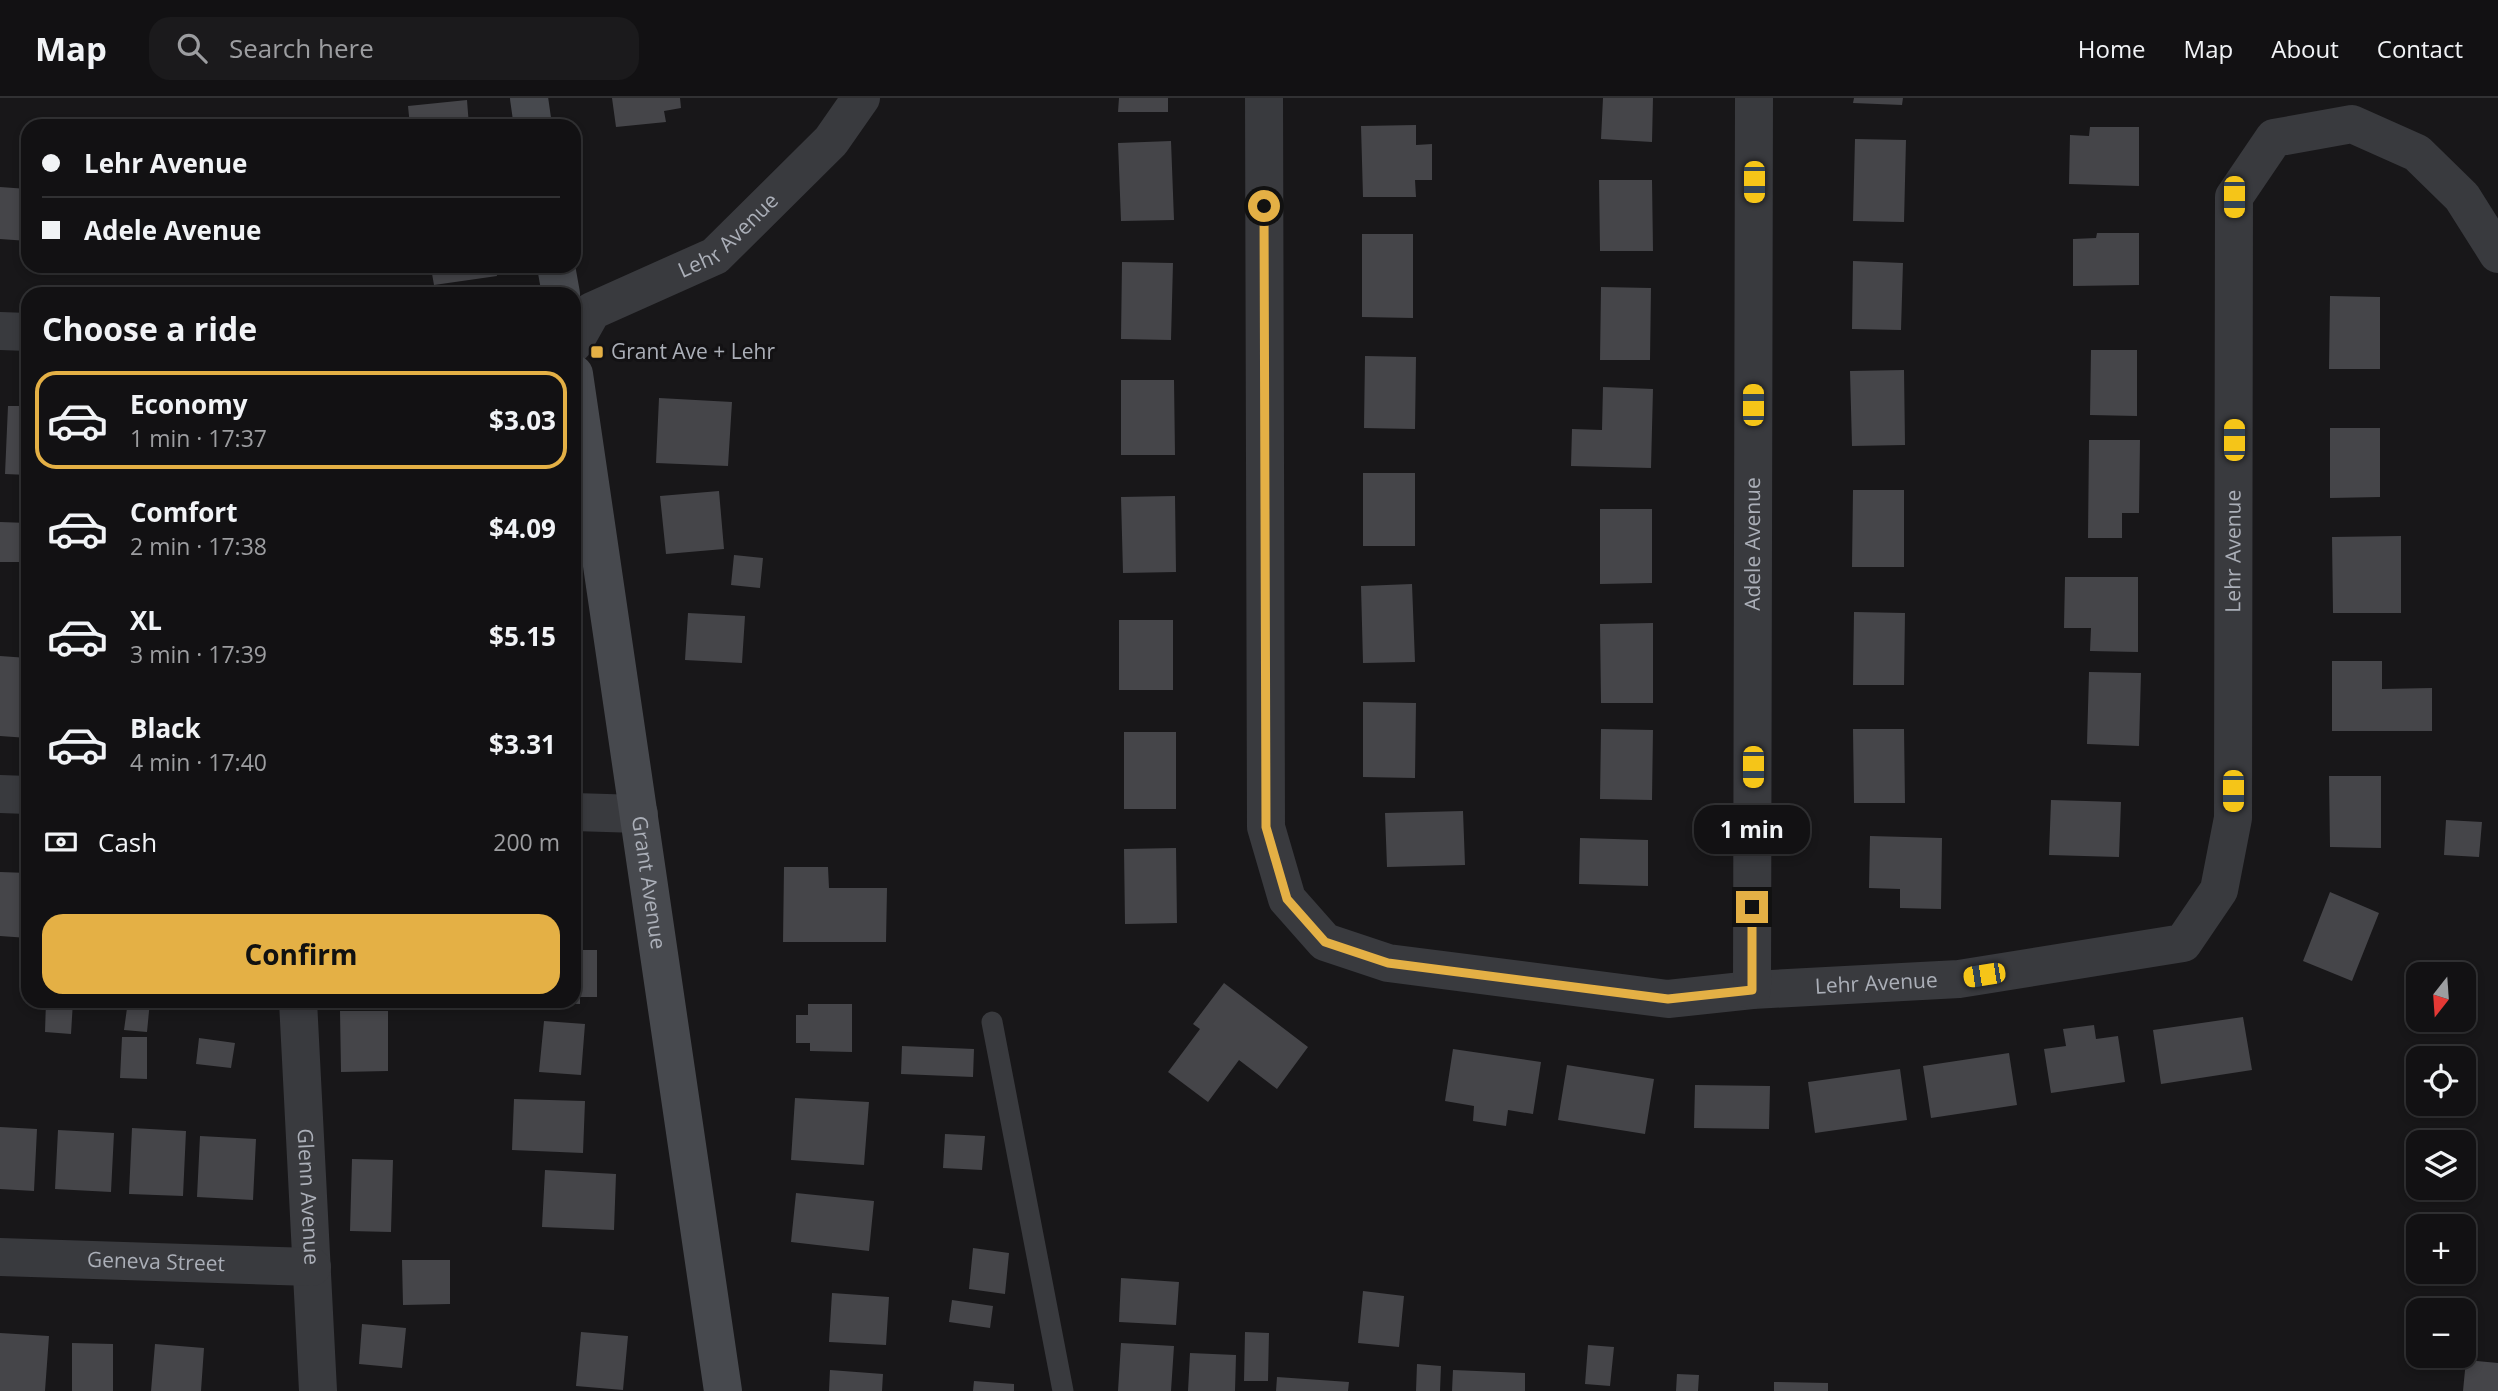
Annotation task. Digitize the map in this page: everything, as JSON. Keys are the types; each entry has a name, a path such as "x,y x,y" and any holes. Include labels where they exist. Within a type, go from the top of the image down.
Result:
{"main road":[{"path":"529,98 532,119"},
{"name":"Grant Avenue","path":"581,421 723,1391"}],"street":[{"name":"Lehr Avenue","path":"581,330 592,311 715,256 831,141 861,98"},
{"name":"Lehr Avenue","path":"1264,98 1266,827 1287,899 1325,942 1388,963 1668,999 1752,990 1959,979 2183,943 2219,890 2233,818 2234,197 2274,138 2352,124 2417,153 2462,197 2498,254"},
{"name":"Adele Avenue","path":"1752,990 1754,98"},
{"path":"0,331 21,332"},
{"path":"0,794 21,795"},
{"path":"581,812 639,814"},
{"name":"Glenn Avenue","path":"298,1008 318,1391"},
{"name":"Geneva Street","path":"0,1257 312,1267"}],"lane":[{"path":"992,1022 1063,1391"}],"building":[{"path":"612,98 680,98 681,108 664,111 666,122 616,127"},
{"path":"1119,98 1168,98 1168,112 1118,112"},
{"path":"1603,98 1653,98 1652,142 1601,139"},
{"path":"1854,98 1903,98 1902,105 1853,103"},
{"path":"467,100 468,119 409,119 408,106"},
{"path":"1416,125 1416,145 1432,144 1432,180 1415,180 1416,197 1363,197 1361,126"},
{"path":"2090,127 2139,127 2139,186 2069,184 2070,135 2089,136"},
{"path":"1855,139 1906,140 1904,222 1853,221"},
{"path":"1171,141 1174,220 1121,221 1118,143"},
{"path":"1599,180 1652,180 1653,251 1600,251"},
{"path":"0,187 21,188 21,240 0,239"},
{"path":"2097,233 2139,233 2139,285 2073,286 2073,239 2096,238"},
{"path":"1362,234 1413,234 1413,318 1362,317"},
{"path":"1853,261 1903,263 1901,330 1852,329"},
{"path":"1122,262 1173,263 1171,340 1121,339"},
{"path":"432,273 496,273 497,276 434,285"},
{"path":"1601,287 1651,288 1650,360 1600,360"},
{"path":"2330,296 2380,297 2380,369 2329,369"},
{"path":"2091,350 2137,350 2137,416 2090,415"},
{"path":"1365,356 1416,357 1415,429 1364,428"},
{"path":"1904,370 1905,445 1852,446 1850,371"},
{"path":"1121,380 1174,380 1175,455 1121,455"},
{"path":"1603,387 1653,389 1651,468 1571,466 1572,429 1602,430"},
{"path":"659,398 732,402 728,466 656,463"},
{"path":"8,406 21,406 21,475 5,474"},
{"path":"2330,428 2380,428 2380,497 2330,498"},
{"path":"2089,440 2140,440 2139,513 2122,513 2122,538 2088,538"},
{"path":"1363,473 1415,473 1415,546 1363,546"},
{"path":"1853,490 1904,490 1904,567 1852,567"},
{"path":"719,491 724,549 666,554 660,496"},
{"path":"1175,496 1176,572 1123,573 1121,497"},
{"path":"1600,509 1652,509 1652,583 1600,584"},
{"path":"0,522 21,523 21,562 0,562"},
{"path":"2401,536 2401,613 2333,613 2332,537"},
{"path":"734,555 763,558 760,588 731,585"},
{"path":"2065,577 2138,577 2138,652 2090,651 2091,628 2064,628"},
{"path":"1412,584 1415,662 1363,663 1361,586"},
{"path":"1854,612 1905,613 1904,685 1853,685"},
{"path":"688,613 745,616 742,663 685,660"},
{"path":"1119,620 1173,620 1173,690 1119,690"},
{"path":"1653,623 1653,703 1601,703 1600,624"},
{"path":"0,656 21,658 21,738 0,736"},
{"path":"2332,661 2382,661 2382,689 2432,688 2432,731 2332,731"},
{"path":"2089,672 2141,673 2139,746 2087,744"},
{"path":"1363,702 1416,703 1415,778 1363,777"},
{"path":"1601,729 1653,730 1652,800 1600,799"},
{"path":"1853,729 1904,729 1905,803 1854,803"},
{"path":"1124,732 1176,732 1176,809 1124,809"},
{"path":"2329,776 2381,776 2381,848 2330,847"},
{"path":"2051,800 2121,802 2119,857 2049,855"},
{"path":"1463,811 1465,865 1387,867 1385,813"},
{"path":"2446,820 2482,822 2479,857 2444,855"},
{"path":"1870,836 1942,838 1941,909 1900,908 1900,889 1869,888"},
{"path":"1580,838 1648,840 1648,886 1579,884"},
{"path":"1176,848 1177,923 1125,924 1124,849"},
{"path":"784,867 828,867 829,888 887,888 886,942 783,942"},
{"path":"0,872 21,873 21,938 0,936"},
{"path":"2330,892 2379,913 2352,981 2303,961"},
{"path":"581,950 597,950 597,997 581,997"},
{"path":"1224,983 1308,1047 1277,1089 1239,1060 1208,1102 1168,1072 1200,1029 1193,1024"},
{"path":"808,1004 852,1004 852,1052 810,1051 810,1043 796,1043 796,1015 808,1015"},
{"path":"46,1008 73,1008 71,1034 45,1032"},
{"path":"127,1008 149,1008 147,1032 124,1030"},
{"path":"340,1011 388,1011 388,1071 341,1072"},
{"path":"2243,1017 2252,1070 2161,1084 2153,1030"},
{"path":"544,1021 585,1024 581,1075 539,1072"},
{"path":"2094,1025 2096,1039 2118,1036 2125,1082 2051,1093 2044,1049 2066,1046 2063,1029"},
{"path":"122,1037 147,1037 147,1079 120,1078"},
{"path":"199,1038 235,1043 231,1068 196,1064"},
{"path":"902,1046 974,1049 973,1077 901,1074"},
{"path":"1453,1049 1541,1062 1533,1114 1508,1110 1506,1126 1473,1121 1474,1106 1445,1101"},
{"path":"2009,1053 2017,1105 1931,1118 1923,1066"},
{"path":"1567,1065 1654,1079 1645,1134 1558,1120"},
{"path":"1900,1069 1907,1120 1815,1133 1808,1082"},
{"path":"1695,1085 1770,1086 1769,1129 1694,1128"},
{"path":"795,1098 869,1102 864,1165 791,1160"},
{"path":"514,1099 585,1101 583,1153 512,1150"},
{"path":"0,1127 37,1129 34,1191 0,1189"},
{"path":"132,1128 186,1131 183,1196 129,1194"},
{"path":"58,1130 114,1133 111,1192 55,1189"},
{"path":"945,1134 985,1136 982,1170 943,1168"},
{"path":"200,1136 256,1139 253,1200 197,1197"},
{"path":"352,1159 393,1160 391,1232 350,1231"},
{"path":"545,1170 616,1174 614,1230 542,1227"},
{"path":"796,1193 874,1201 869,1251 791,1242"},
{"path":"973,1248 1009,1253 1005,1294 969,1289"},
{"path":"402,1260 450,1260 450,1304 403,1305"},
{"path":"1121,1278 1179,1282 1176,1325 1119,1322"},
{"path":"1363,1291 1404,1296 1399,1347 1358,1343"},
{"path":"832,1293 889,1297 886,1345 829,1342"},
{"path":"952,1300 993,1306 990,1328 949,1322"},
{"path":"362,1324 406,1328 402,1368 359,1364"},
{"path":"581,1332 628,1336 623,1390 576,1386"},
{"path":"1245,1332 1269,1333 1268,1381 1244,1381"},
{"path":"0,1333 49,1336 45,1391 0,1391"},
{"path":"72,1343 113,1344 113,1391 72,1391"},
{"path":"1121,1343 1174,1346 1171,1391 1118,1391"},
{"path":"155,1344 204,1348 201,1391 151,1391"},
{"path":"1588,1345 1614,1347 1610,1386 1585,1384"},
{"path":"1190,1353 1236,1355 1235,1391 1188,1391"},
{"path":"2476,1361 2498,1363 2498,1391 2463,1391 2465,1368 2476,1368"},
{"path":"1417,1364 1441,1366 1440,1391 1416,1391"},
{"path":"830,1370 883,1374 882,1391 829,1391"},
{"path":"1453,1370 1525,1373 1525,1391 1452,1391"},
{"path":"1677,1374 1699,1375 1698,1391 1676,1391"},
{"path":"1277,1377 1349,1382 1348,1391 1276,1391"},
{"path":"974,1381 1014,1384 1014,1391 973,1391"},
{"path":"1774,1382 1828,1383 1828,1391 1774,1391"}],"place":[{"name":"Grant Ave + Lehr","path":"597,352"}],"route":[{"path":"1264,206 1266,827 1287,899 1325,942 1388,963 1668,999 1752,990 1752,907"}]}
